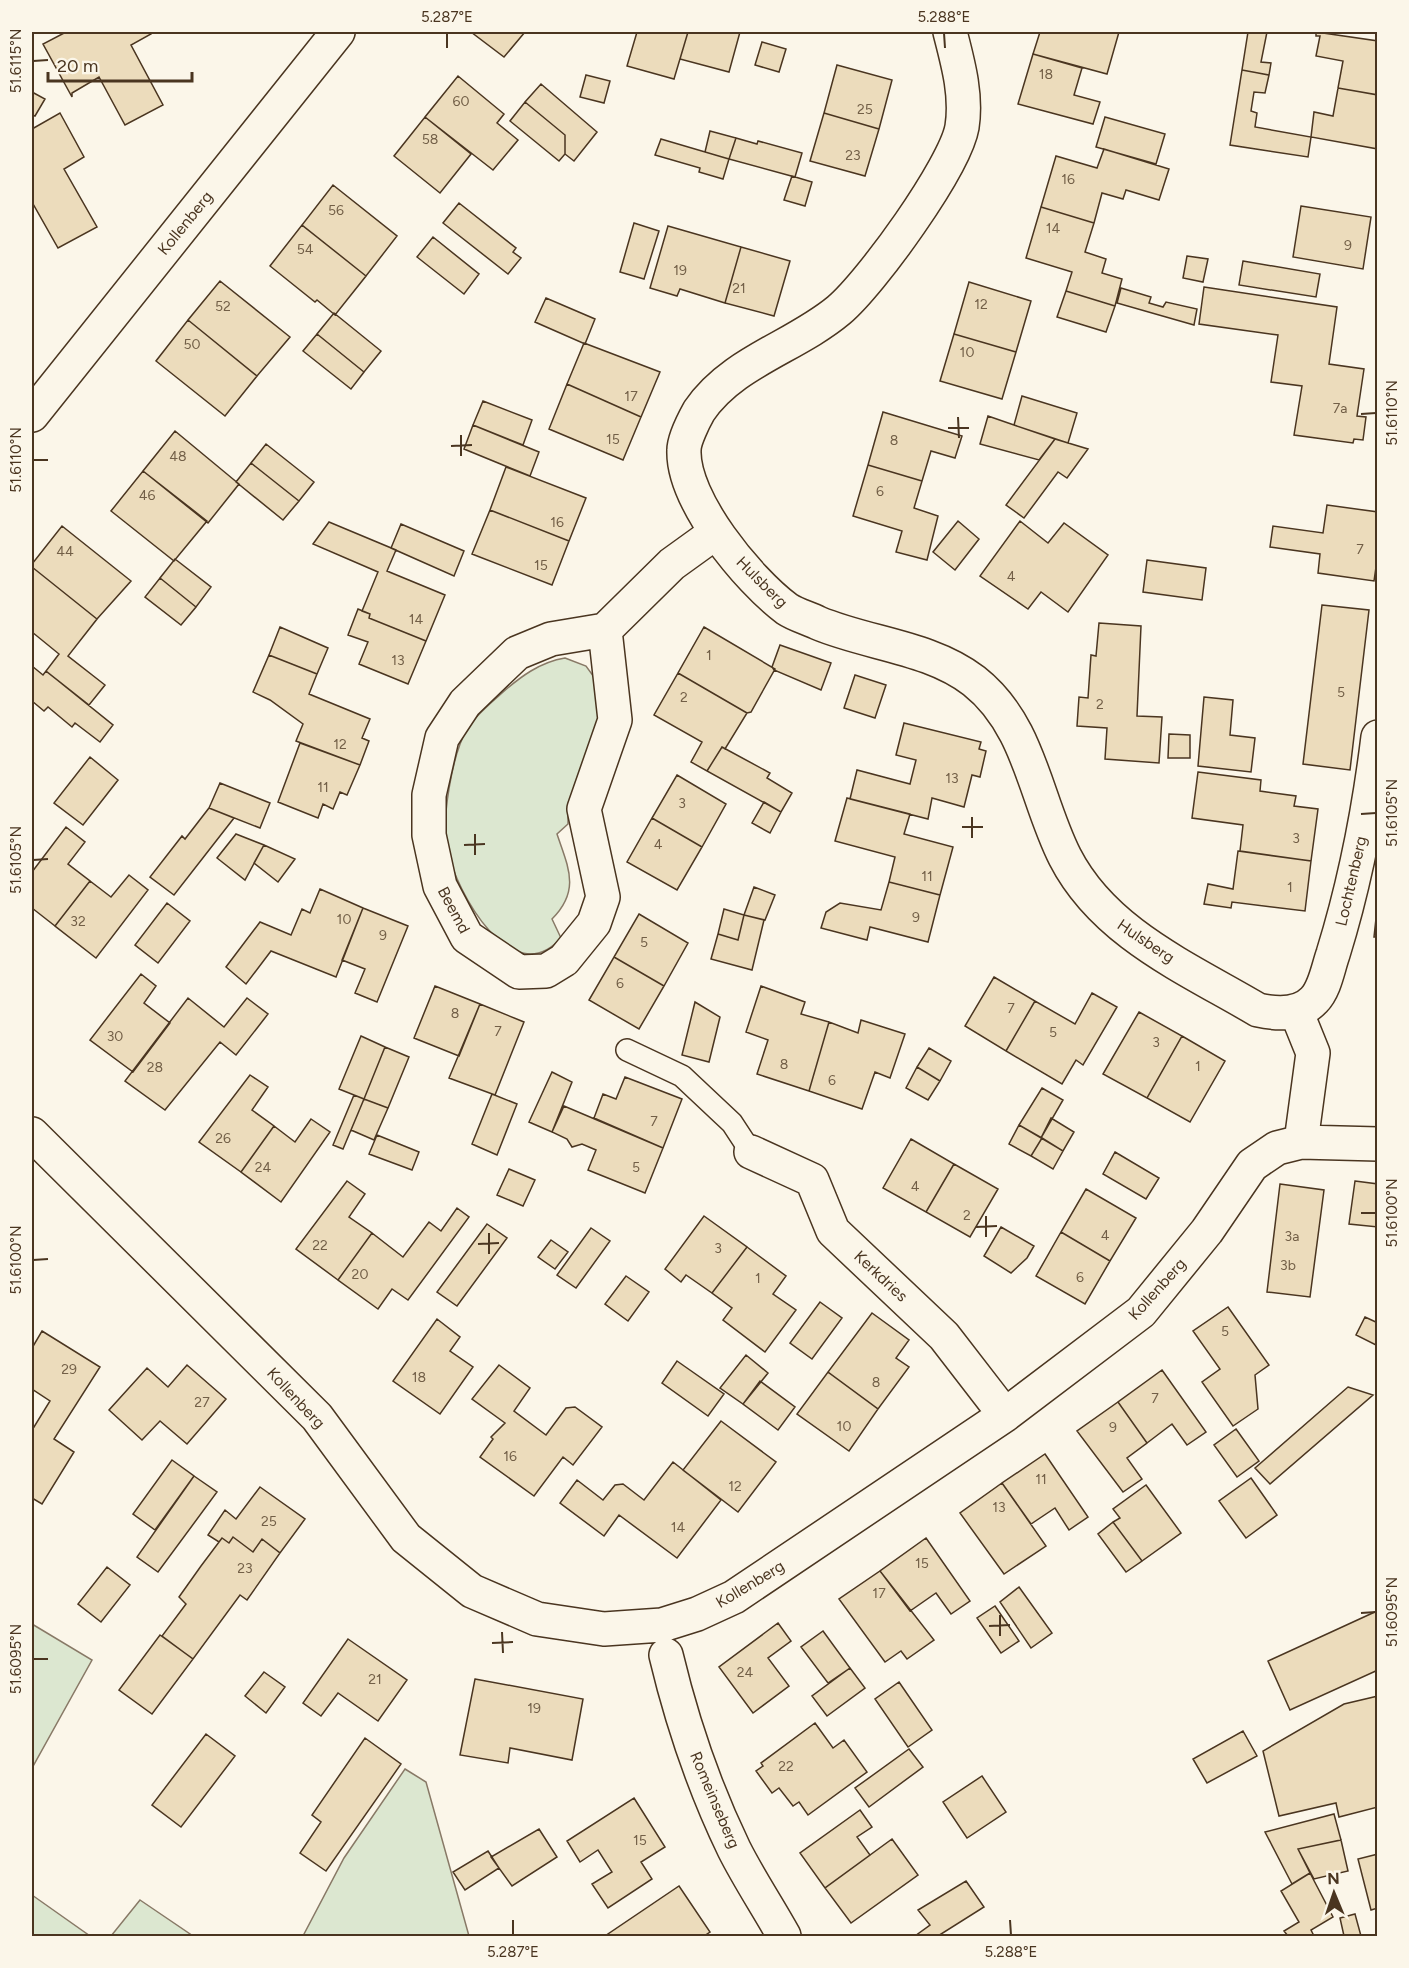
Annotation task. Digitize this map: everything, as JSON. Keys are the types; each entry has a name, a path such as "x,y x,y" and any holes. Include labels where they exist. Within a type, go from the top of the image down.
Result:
{"street":[{"name":"Kollenberg","path":"32,415 338,32"},
{"name":"Hulsberg","path":"950,32 963,102 962,129 945,170 871,275 839,310 784,347 735,373 699,411 684,448 692,492 716,533 788,610 845,634 948,665 974,681 997,703 1028,757 1065,857 1089,894 1123,930 1258,1010 1277,1015 1296,1011"},
{"path":"605,630 672,564 716,533"},
{"name":"Beemd","path":"605,630 615,720 584,810 603,897 594,923 564,960 546,971 519,972 467,938 440,886 429,835 429,795 442,738 465,703 517,653 551,639 605,630"},
{"name":"Lochtenberg","path":"1296,1011 1314,1001 1324,983 1349,903 1372,784 1377,737"},
{"path":"1296,1011 1313,1053 1301,1142"},
{"name":"Kollenberg","path":"32,1134 317,1417 406,1538 472,1591 537,1619 604,1629 662,1624 697,1614 734,1597 1005,1415 1141,1312 1207,1231 1252,1165 1277,1148 1301,1142 1377,1144"},
{"name":"Kerkdries","path":"752,1152 812,1180 833,1231 944,1336 1005,1415"},
{"name":"Romeinseberg","path":"666,1655 678,1704 702,1776 735,1849 784,1936"}],"lane":[{"path":"627,1050 682,1076 732,1123 752,1152"}],"green space":[{"path":"565,658 586,666 594,677 599,721 568,805 568,824 557,834 570,878 567,898 552,919 561,938 542,952 524,953 506,945 489,930 474,911 452,867 447,849 445,822 449,788 462,740 474,719 523,676 547,663"},
{"path":"32,1624 92,1660 32,1768"},
{"path":"405,1769 426,1782 469,1936 303,1936 344,1858"},
{"path":"32,1895 90,1936 32,1936"},
{"path":"140,1900 193,1936 111,1936"}],"building":[{"path":"66,32 150,32 151,34 131,45 163,105 125,125 99,77 72,93 72,97 43,44"},
{"path":"471,32 525,32 504,57"},
{"path":"637,32 688,32 674,79 627,66"},
{"path":"688,32 740,32 729,72 680,59"},
{"path":"1040,32 1119,32 1107,74 1033,54"},
{"path":"1248,32 1267,32 1261,62 1271,63 1269,75 1242,70"},
{"path":"1316,32 1378,41 1378,95 1338,88 1343,61 1316,56 1320,36 1316,36"},
{"path":"762,42 786,49 779,72 755,65"},
{"path":"1033,54 1082,68 1074,95 1100,102 1093,124 1018,104"},
{"path":"837,65 892,80 879,129 824,113"},
{"path":"1242,70 1269,75 1265,93 1254,92 1251,111 1257,113 1255,127 1311,137 1308,157 1230,145"},
{"path":"586,75 610,81 604,103 580,97"},
{"path":"458,76 504,114 497,123 518,140 493,170 425,117"},
{"path":"541,84 597,132 574,161 565,154 565,135 525,102"},
{"path":"1338,88 1378,95 1378,149 1311,137 1314,112 1333,116"},
{"path":"32,92 45,99 35,116 32,115"},
{"path":"525,102 565,135 565,154 559,161 510,121"},
{"path":"60,113 84,157 64,169 97,227 58,248 32,202 32,129"},
{"path":"824,113 879,129 865,176 810,161"},
{"path":"425,117 471,154 440,193 394,156"},
{"path":"1105,117 1165,134 1156,164 1096,147"},
{"path":"710,131 736,138 729,159 705,152"},
{"path":"736,138 757,144 758,141 802,153 795,177 729,159"},
{"path":"661,139 729,159 723,179 699,172 700,168 655,155"},
{"path":"1104,149 1169,169 1159,200 1126,190 1123,199 1102,193 1094,223 1041,207 1056,156 1097,168"},
{"path":"792,176 812,182 805,206 784,200"},
{"path":"333,185 397,236 366,276 302,225"},
{"path":"459,203 516,248 513,252 521,258 508,274 443,223"},
{"path":"1301,206 1371,217 1363,269 1293,257"},
{"path":"1041,207 1094,223 1085,252 1106,259 1102,273 1122,279 1115,306 1066,291 1072,272 1026,258"},
{"path":"634,223 659,231 644,279 620,272"},
{"path":"302,225 366,276 335,315 270,266"},
{"path":"668,226 741,247 725,303 680,289 677,296 650,288"},
{"path":"433,237 479,274 464,294 417,257"},
{"path":"741,247 790,261 774,316 725,303"},
{"path":"1187,256 1208,259 1203,282 1183,278"},
{"path":"1243,261 1320,274 1316,297 1239,285"},
{"path":"220,281 290,337 257,376 188,320"},
{"path":"969,282 1031,301 1016,352 954,334"},
{"path":"1204,287 1337,307 1329,364 1364,369 1357,416 1366,417 1363,440 1354,439 1353,443 1294,435 1302,386 1271,382 1278,335 1199,324"},
{"path":"1121,288 1151,297 1149,303 1163,307 1166,302 1197,309 1194,325 1117,303"},
{"path":"1066,291 1115,306 1106,332 1057,317"},
{"path":"546,298 595,319 585,344 535,322"},
{"path":"334,313 381,351 364,372 317,334"},
{"path":"188,320 257,376 225,416 156,361"},
{"path":"317,334 364,372 351,389 303,351"},
{"path":"954,334 1016,352 1002,399 940,381"},
{"path":"584,343 660,372 641,417 567,384"},
{"path":"567,384 641,417 623,460 549,429"},
{"path":"1022,396 1077,413 1068,443 1014,425"},
{"path":"483,401 532,420 523,445 473,425"},
{"path":"883,412 962,436 955,458 931,451 922,481 868,465"},
{"path":"988,416 1055,439 1039,460 980,444"},
{"path":"473,425 539,452 530,476 464,449"},
{"path":"175,431 239,484 208,523 143,471"},
{"path":"1055,439 1088,449 1067,478 1058,472 1024,518 1006,505"},
{"path":"266,444 314,482 299,501 251,463"},
{"path":"251,463 299,501 283,520 236,482"},
{"path":"868,465 922,481 914,508 938,516 927,560 896,552 902,531 853,516"},
{"path":"506,467 586,498 569,541 490,510"},
{"path":"143,471 207,521 174,561 111,511"},
{"path":"1327,505 1378,512 1378,553 1374,581 1318,573 1320,554 1270,547 1273,526 1323,533"},
{"path":"490,510 569,541 552,585 472,554"},
{"path":"958,521 979,539 955,570 933,552"},
{"path":"1020,521 1048,543 1064,523 1108,555 1068,612 1041,592 1028,609 980,576"},
{"path":"329,522 396,550 387,571 445,595 426,641 369,618 370,614 362,611 378,572 313,544"},
{"path":"401,524 464,551 454,576 391,548"},
{"path":"62,526 131,581 97,619 32,567"},
{"path":"175,559 211,587 196,607 160,578"},
{"path":"1147,560 1206,568 1202,600 1143,592"},
{"path":"32,567 97,619 68,656 105,685 89,705 46,671 59,654 32,632"},
{"path":"160,578 196,607 181,625 145,597"},
{"path":"1322,605 1369,610 1350,770 1303,764"},
{"path":"358,609 370,614 369,618 426,641 408,684 359,664 368,642 348,635"},
{"path":"1099,623 1141,626 1137,716 1162,717 1159,763 1105,759 1107,728 1077,726 1079,697 1088,698 1091,655 1096,656"},
{"path":"280,627 328,648 317,674 269,655"},
{"path":"704,627 775,669 751,712 747,713 678,673"},
{"path":"780,645 831,663 821,690 774,670 772,667"},
{"path":"269,655 317,674 309,694 370,719 362,738 369,741 360,765 296,741 303,724 270,700 253,692"},
{"path":"32,666 43,675 46,671 113,725 100,742 75,723 72,727 48,707 44,711 32,701"},
{"path":"678,673 747,713 725,749 722,747 707,771 691,762 702,742 654,715"},
{"path":"855,675 886,685 875,718 844,708"},
{"path":"1204,697 1233,700 1230,735 1255,738 1251,772 1198,766"},
{"path":"904,723 981,742 979,749 986,751 980,777 972,775 964,807 932,798 928,819 850,799 857,770 910,784 916,760 896,755"},
{"path":"1169,734 1190,735 1190,758 1168,758"},
{"path":"300,743 360,765 347,795 340,792 333,809 323,804 318,818 278,802"},
{"path":"722,747 770,773 767,778 792,793 781,812 707,771"},
{"path":"90,757 118,780 83,825 54,803"},
{"path":"1198,772 1261,780 1260,791 1296,796 1294,806 1318,809 1311,861 1240,851 1243,825 1192,818"},
{"path":"677,775 726,804 702,847 652,818"},
{"path":"220,783 270,803 260,828 209,808"},
{"path":"847,798 910,814 904,834 953,847 940,895 889,882 895,857 835,841"},
{"path":"764,802 781,812 770,833 752,823"},
{"path":"209,808 234,818 174,895 150,877 182,836 185,839"},
{"path":"652,818 702,847 677,890 627,862"},
{"path":"66,827 85,842 68,864 90,881 55,926 32,908 32,872"},
{"path":"236,834 264,845 245,880 217,858"},
{"path":"264,845 295,859 278,882 254,863"},
{"path":"1238,851 1311,861 1305,911 1232,902 1231,908 1204,904 1208,884 1233,889"},
{"path":"129,875 148,890 96,958 55,926 90,881 111,897"},
{"path":"889,882 940,895 928,942 870,927 867,940 821,928 826,912 840,903 881,910"},
{"path":"754,887 775,895 765,920 744,915"},
{"path":"320,889 363,908 336,977 271,951 246,984 226,967 260,922 291,935 302,909 310,913"},
{"path":"1378,900 1378,937 1374,937"},
{"path":"167,903 190,921 158,963 135,945"},
{"path":"363,908 408,926 377,1002 355,993 365,969 342,960"},
{"path":"724,909 744,915 738,940 718,934"},
{"path":"639,914 688,943 664,986 614,957"},
{"path":"744,915 764,920 752,970 711,959 718,934 738,940"},
{"path":"614,957 664,986 639,1029 589,1000"},
{"path":"141,974 156,986 144,1003 170,1023 133,1072 90,1040"},
{"path":"994,977 1035,1001 1006,1051 965,1026"},
{"path":"435,986 480,1004 459,1056 414,1038"},
{"path":"761,986 805,1002 801,1014 829,1022 809,1091 757,1074 768,1040 746,1032"},
{"path":"1092,993 1117,1007 1083,1065 1076,1060 1062,1084 1006,1051 1035,1001 1075,1024"},
{"path":"188,998 224,1027 247,998 268,1014 236,1055 220,1042 165,1110 125,1081"},
{"path":"695,1002 720,1017 709,1062 682,1055"},
{"path":"480,1004 524,1022 495,1095 449,1078"},
{"path":"1139,1012 1182,1036 1147,1098 1103,1074"},
{"path":"861,1020 905,1034 890,1078 875,1072 862,1109 809,1091 829,1022 858,1033"},
{"path":"361,1036 385,1047 364,1099 339,1089"},
{"path":"1182,1036 1225,1061 1190,1122 1147,1098"},
{"path":"385,1047 409,1057 388,1108 364,1099"},
{"path":"929,1048 951,1061 940,1081 917,1067"},
{"path":"917,1067 940,1081 928,1100 906,1088"},
{"path":"552,1072 572,1082 552,1132 529,1122"},
{"path":"250,1075 268,1087 252,1110 274,1126 241,1172 199,1142"},
{"path":"625,1077 682,1099 663,1148 594,1118 603,1094 616,1099"},
{"path":"1042,1088 1063,1100 1041,1138 1019,1125"},
{"path":"492,1094 517,1104 497,1155 472,1144"},
{"path":"354,1095 364,1099 343,1149 333,1145"},
{"path":"364,1099 388,1108 374,1140 351,1130"},
{"path":"564,1106 663,1148 645,1193 588,1170 596,1150 582,1144 572,1147 567,1139 552,1132"},
{"path":"1051,1118 1074,1132 1063,1151 1041,1138"},
{"path":"311,1119 330,1132 281,1202 241,1172 274,1126 295,1142"},
{"path":"1019,1125 1042,1138 1031,1156 1009,1144"},
{"path":"377,1135 419,1152 412,1170 369,1154"},
{"path":"1042,1138 1063,1151 1053,1169 1031,1156"},
{"path":"911,1139 954,1164 926,1212 883,1188"},
{"path":"1115,1152 1159,1178 1146,1199 1103,1174"},
{"path":"954,1164 998,1189 970,1237 926,1212"},
{"path":"509,1169 535,1180 523,1206 497,1195"},
{"path":"347,1181 365,1194 349,1217 372,1233 338,1280 296,1249"},
{"path":"1355,1181 1378,1184 1378,1227 1349,1224"},
{"path":"1280,1184 1324,1190 1310,1297 1267,1292"},
{"path":"1086,1189 1136,1218 1110,1261 1061,1232"},
{"path":"457,1208 469,1217 408,1300 392,1289 378,1309 338,1280 372,1233 403,1257 429,1222 441,1231"},
{"path":"704,1216 747,1247 712,1293 686,1275 681,1282 665,1269"},
{"path":"487,1224 507,1238 457,1306 437,1292"},
{"path":"1001,1227 1034,1246 1027,1258 1011,1273 984,1256"},
{"path":"591,1228 610,1241 576,1288 557,1275"},
{"path":"1061,1232 1110,1261 1085,1304 1036,1276"},
{"path":"551,1240 568,1252 555,1269 538,1257"},
{"path":"747,1247 786,1276 773,1294 796,1310 765,1352 723,1320 732,1308 712,1293"},
{"path":"626,1276 649,1292 628,1321 605,1304"},
{"path":"820,1302 842,1318 812,1359 790,1343"},
{"path":"1228,1307 1269,1365 1255,1375 1258,1409 1233,1426 1202,1382 1220,1369 1193,1331"},
{"path":"872,1313 909,1340 896,1358 909,1367 878,1409 828,1372"},
{"path":"1365,1317 1378,1323 1378,1346 1356,1335"},
{"path":"437,1319 460,1337 450,1351 473,1367 440,1414 393,1381"},
{"path":"42,1331 100,1367 54,1439 74,1452 42,1504 32,1498 32,1426 34,1427 50,1401 32,1389 32,1348"},
{"path":"746,1355 768,1373 743,1404 720,1388"},
{"path":"677,1361 724,1394 708,1416 662,1383"},
{"path":"187,1365 226,1399 187,1444 160,1421 142,1440 109,1410 147,1368 168,1387"},
{"path":"499,1365 530,1388 514,1411 546,1435 566,1408 575,1407 602,1427 573,1465 563,1457 534,1496 480,1457 493,1439 491,1437 505,1423 472,1399"},
{"path":"1162,1370 1206,1432 1187,1445 1172,1424 1147,1443 1118,1402"},
{"path":"828,1372 878,1409 849,1451 797,1414"},
{"path":"760,1381 795,1407 778,1430 743,1404"},
{"path":"1348,1387 1373,1395 1270,1484 1255,1468"},
{"path":"1118,1402 1147,1443 1127,1458 1142,1479 1123,1492 1077,1431"},
{"path":"721,1421 776,1462 738,1512 683,1470"},
{"path":"1236,1429 1259,1461 1237,1477 1214,1445"},
{"path":"1045,1454 1088,1517 1069,1530 1055,1508 1031,1524 1002,1483"},
{"path":"172,1460 194,1476 155,1530 133,1514"},
{"path":"673,1462 721,1500 677,1558 619,1515 604,1536 560,1503 577,1480 603,1500 615,1485 623,1484 644,1500"},
{"path":"194,1476 217,1492 158,1572 137,1557"},
{"path":"1251,1478 1277,1515 1246,1538 1219,1501"},
{"path":"1002,1483 1046,1546 1004,1574 960,1513"},
{"path":"1146,1485 1181,1533 1142,1561 1113,1522 1120,1518 1113,1509"},
{"path":"260,1487 305,1519 280,1553 262,1539 253,1552 233,1537 229,1543 222,1538 219,1542 208,1535 225,1510 236,1519"},
{"path":"1113,1522 1142,1561 1126,1572 1098,1534"},
{"path":"233,1537 253,1552 262,1539 280,1553 247,1600 240,1595 193,1659 162,1636 186,1604 179,1597 201,1566 222,1538 229,1543"},
{"path":"926,1538 970,1601 951,1614 936,1593 910,1611 880,1571"},
{"path":"107,1567 130,1585 101,1622 78,1604"},
{"path":"880,1571 934,1640 907,1659 901,1651 885,1662 839,1599"},
{"path":"1019,1587 1052,1633 1031,1648 1000,1602"},
{"path":"995,1606 1019,1641 1001,1653 977,1618"},
{"path":"1377,1611 1378,1670 1290,1710 1268,1661"},
{"path":"778,1623 791,1641 768,1658 789,1686 753,1713 719,1667"},
{"path":"823,1631 850,1668 828,1683 801,1647"},
{"path":"160,1635 193,1659 152,1714 119,1690"},
{"path":"348,1639 407,1680 378,1721 338,1693 321,1716 303,1703"},
{"path":"850,1668 865,1688 827,1716 812,1696"},
{"path":"264,1672 285,1687 266,1713 245,1696"},
{"path":"475,1679 583,1699 572,1760 510,1748 508,1763 460,1755"},
{"path":"899,1682 932,1730 908,1747 875,1699"},
{"path":"1378,1696 1378,1807 1339,1817 1336,1803 1279,1816 1263,1751 1344,1704"},
{"path":"815,1723 833,1748 844,1740 867,1772 808,1815 799,1802 793,1806 779,1788 772,1793 756,1771 763,1766 761,1763"},
{"path":"1243,1731 1257,1756 1207,1783 1193,1759"},
{"path":"206,1734 235,1756 181,1827 152,1805"},
{"path":"365,1738 401,1764 326,1871 300,1853 321,1822 312,1815"},
{"path":"909,1749 923,1767 869,1807 855,1788"},
{"path":"982,1776 1006,1812 967,1838 943,1802"},
{"path":"634,1798 665,1847 641,1862 652,1879 608,1908 592,1884 612,1872 598,1850 580,1862 567,1841"},
{"path":"860,1810 872,1827 857,1837 870,1855 825,1888 800,1853"},
{"path":"1334,1814 1341,1840 1298,1849 1310,1873 1292,1884 1265,1832"},
{"path":"539,1829 557,1857 512,1886 491,1857"},
{"path":"892,1839 918,1875 851,1923 825,1888"},
{"path":"1341,1840 1348,1871 1314,1879 1298,1849"},
{"path":"488,1851 499,1868 465,1890 453,1872"},
{"path":"1378,1854 1378,1908 1371,1910 1358,1859"},
{"path":"1310,1873 1333,1917 1311,1930 1314,1936 1288,1936 1284,1931 1299,1922 1281,1891"},
{"path":"966,1881 984,1907 938,1936 915,1936 930,1925 918,1910"},
{"path":"679,1886 710,1932 704,1936 605,1936"},
{"path":"1355,1914 1361,1936 1344,1936 1340,1918"}]}
